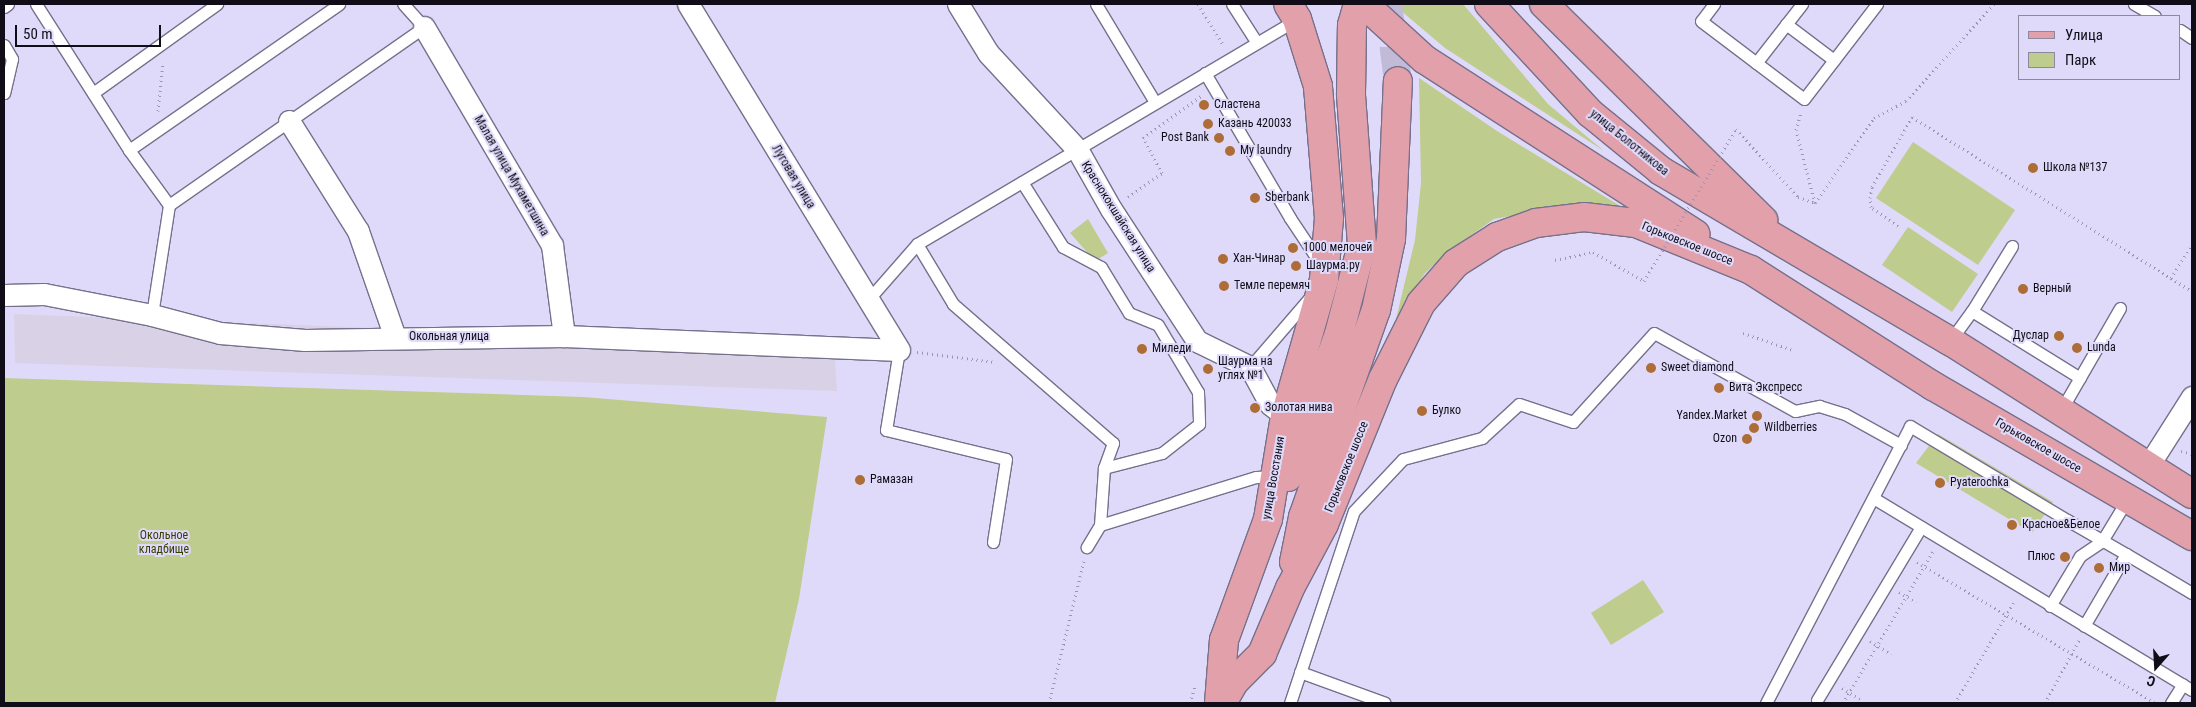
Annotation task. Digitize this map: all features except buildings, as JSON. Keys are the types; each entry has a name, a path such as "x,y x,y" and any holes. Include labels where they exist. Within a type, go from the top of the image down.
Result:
{"main road":[{"path":"1268,519 1284,489 1339,334 1362,245 1352,94 1352,25 1358,4"},
{"path":"1364,4 1424,59 1752,270"},
{"name":"улица Болотникова","path":"1489,4 1590,113 1661,170 1794,251"},
{"path":"1544,4 1794,251 1950,341 2192,494"},
{"name":"улица Восстания","path":"1220,703 1224,640 1268,519 1285,416 1324,280 1329,218 1318,86 1293,12"},
{"path":"1290,588 1303,517 1376,310 1391,239 1398,81"},
{"name":"Горьковское шоссе","path":"1290,588 1324,524 1382,379 1421,303 1456,263 1497,237 1536,223 1584,217 1636,223 1752,270 1933,386 2192,536"},
{"name":"улица Восстания","path":"1220,703 1234,682 1262,654 1290,588"}],"street":[{"name":"Луговая улица","path":"688,4 899,350"},
{"name":"Краснококшайская улица","path":"958,4 988,53 1076,149 1111,209 1197,341 1250,367"},
{"name":"Малая улица Мухаметшина","path":"424,27 552,245 564,336"},
{"path":"288,121 358,231 396,337"},
{"name":"Окольная улица","path":"4,295 44,294 239,334 306,340 396,337 564,336 899,350"},
{"path":"1250,367 1270,404 1285,416"},
{"path":"2148,466 2192,397"}],"lane":[{"path":"4,7 8,4"},
{"path":"36,4 129,150 169,205 152,315"},
{"path":"93,92 217,4"},
{"path":"129,150 339,4"},
{"path":"169,205 424,27 404,4"},
{"path":"1096,4 1155,102"},
{"path":"1232,4 1257,43"},
{"path":"1714,4 1700,21 1804,99 1876,4"},
{"path":"1756,63 1802,4"},
{"path":"2134,4 2153,15"},
{"path":"868,300 916,244 1257,43 1293,12"},
{"path":"1786,24 1834,60"},
{"path":"2181,31 2192,38"},
{"path":"4,45 12,59 4,93"},
{"path":"1205,73 1290,218 1319,259 1324,280 1250,367"},
{"path":"1022,182 1063,247 1101,267 1129,313 1158,325 1198,392 1199,424 1162,453 1104,468"},
{"path":"916,244 953,304 1113,443 1104,468 1100,525 1088,547"},
{"path":"1950,341 1972,311 2012,246"},
{"path":"2060,412 2120,308"},
{"path":"1972,311 2080,378"},
{"path":"1290,703 1354,512 1404,459 1482,438 1519,404 1573,422 1654,333 1795,411 1819,406 1845,414 1901,445"},
{"path":"899,350 886,430 1006,459 993,542"},
{"path":"1766,703 1875,499 1910,426 2192,593"},
{"path":"1100,525 1256,477 1276,476"},
{"path":"2050,606 2080,556 2102,541 2128,498"},
{"path":"1875,499 2187,687 2171,703"},
{"path":"2058,515 2072,523"},
{"path":"1817,700 1921,527"},
{"path":"2084,626 2126,554"},
{"path":"1300,672 1385,703"}],"path":[{"path":"1198,4 1231,58"},
{"path":"1815,202 1874,118 1906,101 1994,4"},
{"path":"156,131 165,41"},
{"path":"1111,209 1162,173 1143,138 1214,87"},
{"path":"1804,99 1796,130 1815,202"},
{"path":"1898,226 1871,207 1870,198 1872,187 1912,117 2192,291"},
{"path":"1555,260 1594,252 1644,281 1736,129 1798,197 1815,202"},
{"path":"2171,278 2192,245"},
{"path":"1743,333 1793,350"},
{"path":"899,350 1024,366"},
{"path":"1843,703 1940,538"},
{"path":"1049,703 1088,547"},
{"path":"1903,555 2155,703"},
{"path":"1955,703 2022,589"},
{"path":"1856,633 1891,654"},
{"path":"2045,703 2073,655"},
{"path":"1828,680 1862,700"}],"shaded area":[{"path":"14,314 834,346 837,391 15,363"}],"green space":[{"path":"1393,4 1463,4 1548,104 1604,151 1445,48"},
{"path":"1419,78 1497,131 1625,209 1571,205 1494,219 1450,250 1425,273 1396,319 1415,240 1421,183"},
{"path":"1913,142 2015,210 1978,265 1876,198"},
{"path":"1088,219 1108,253 1095,261 1070,233"},
{"path":"1908,227 1978,274 1952,312 1882,265"},
{"name":"Окольное кладбище","path":"4,378 583,397 827,417 799,599 775,703 4,703"},
{"path":"1938,434 2053,502 2032,533 1916,463"},
{"path":"1643,580 1664,612 1611,645 1591,613"}],"tunnel":[{"path":"1388,4 1398,81"}],"place":[{"name":"Сластена","path":"1204,105"},
{"name":"Казань 420033","path":"1208,124"},
{"name":"Post Bank","path":"1219,138"},
{"name":"My laundry","path":"1230,151"},
{"name":"Школа №137","path":"2033,168"},
{"name":"Sberbank","path":"1255,198"},
{"name":"1000 мелочей","path":"1293,248"},
{"name":"Хан-Чинар","path":"1223,259"},
{"name":"Шаурма.ру","path":"1296,266"},
{"name":"Темле перемяч","path":"1224,286"},
{"name":"Верный","path":"2023,289"},
{"name":"Дуслар","path":"2059,336"},
{"name":"Lunda","path":"2077,348"},
{"name":"Миледи","path":"1142,349"},
{"name":"Sweet diamond","path":"1651,368"},
{"name":"Шаурма на углях №1","path":"1208,369"},
{"name":"Вита Экспресс","path":"1719,388"},
{"name":"Золотая нива","path":"1255,408"},
{"name":"Булко","path":"1422,411"},
{"name":"Yandex.Market","path":"1757,416"},
{"name":"Wildberries","path":"1754,428"},
{"name":"Ozon","path":"1747,439"},
{"name":"Рамазан","path":"860,480"},
{"name":"Pyaterochka","path":"1940,483"},
{"name":"Красное&Белое","path":"2012,525"},
{"name":"Плюс","path":"2065,557"},
{"name":"Мир","path":"2099,568"}]}
